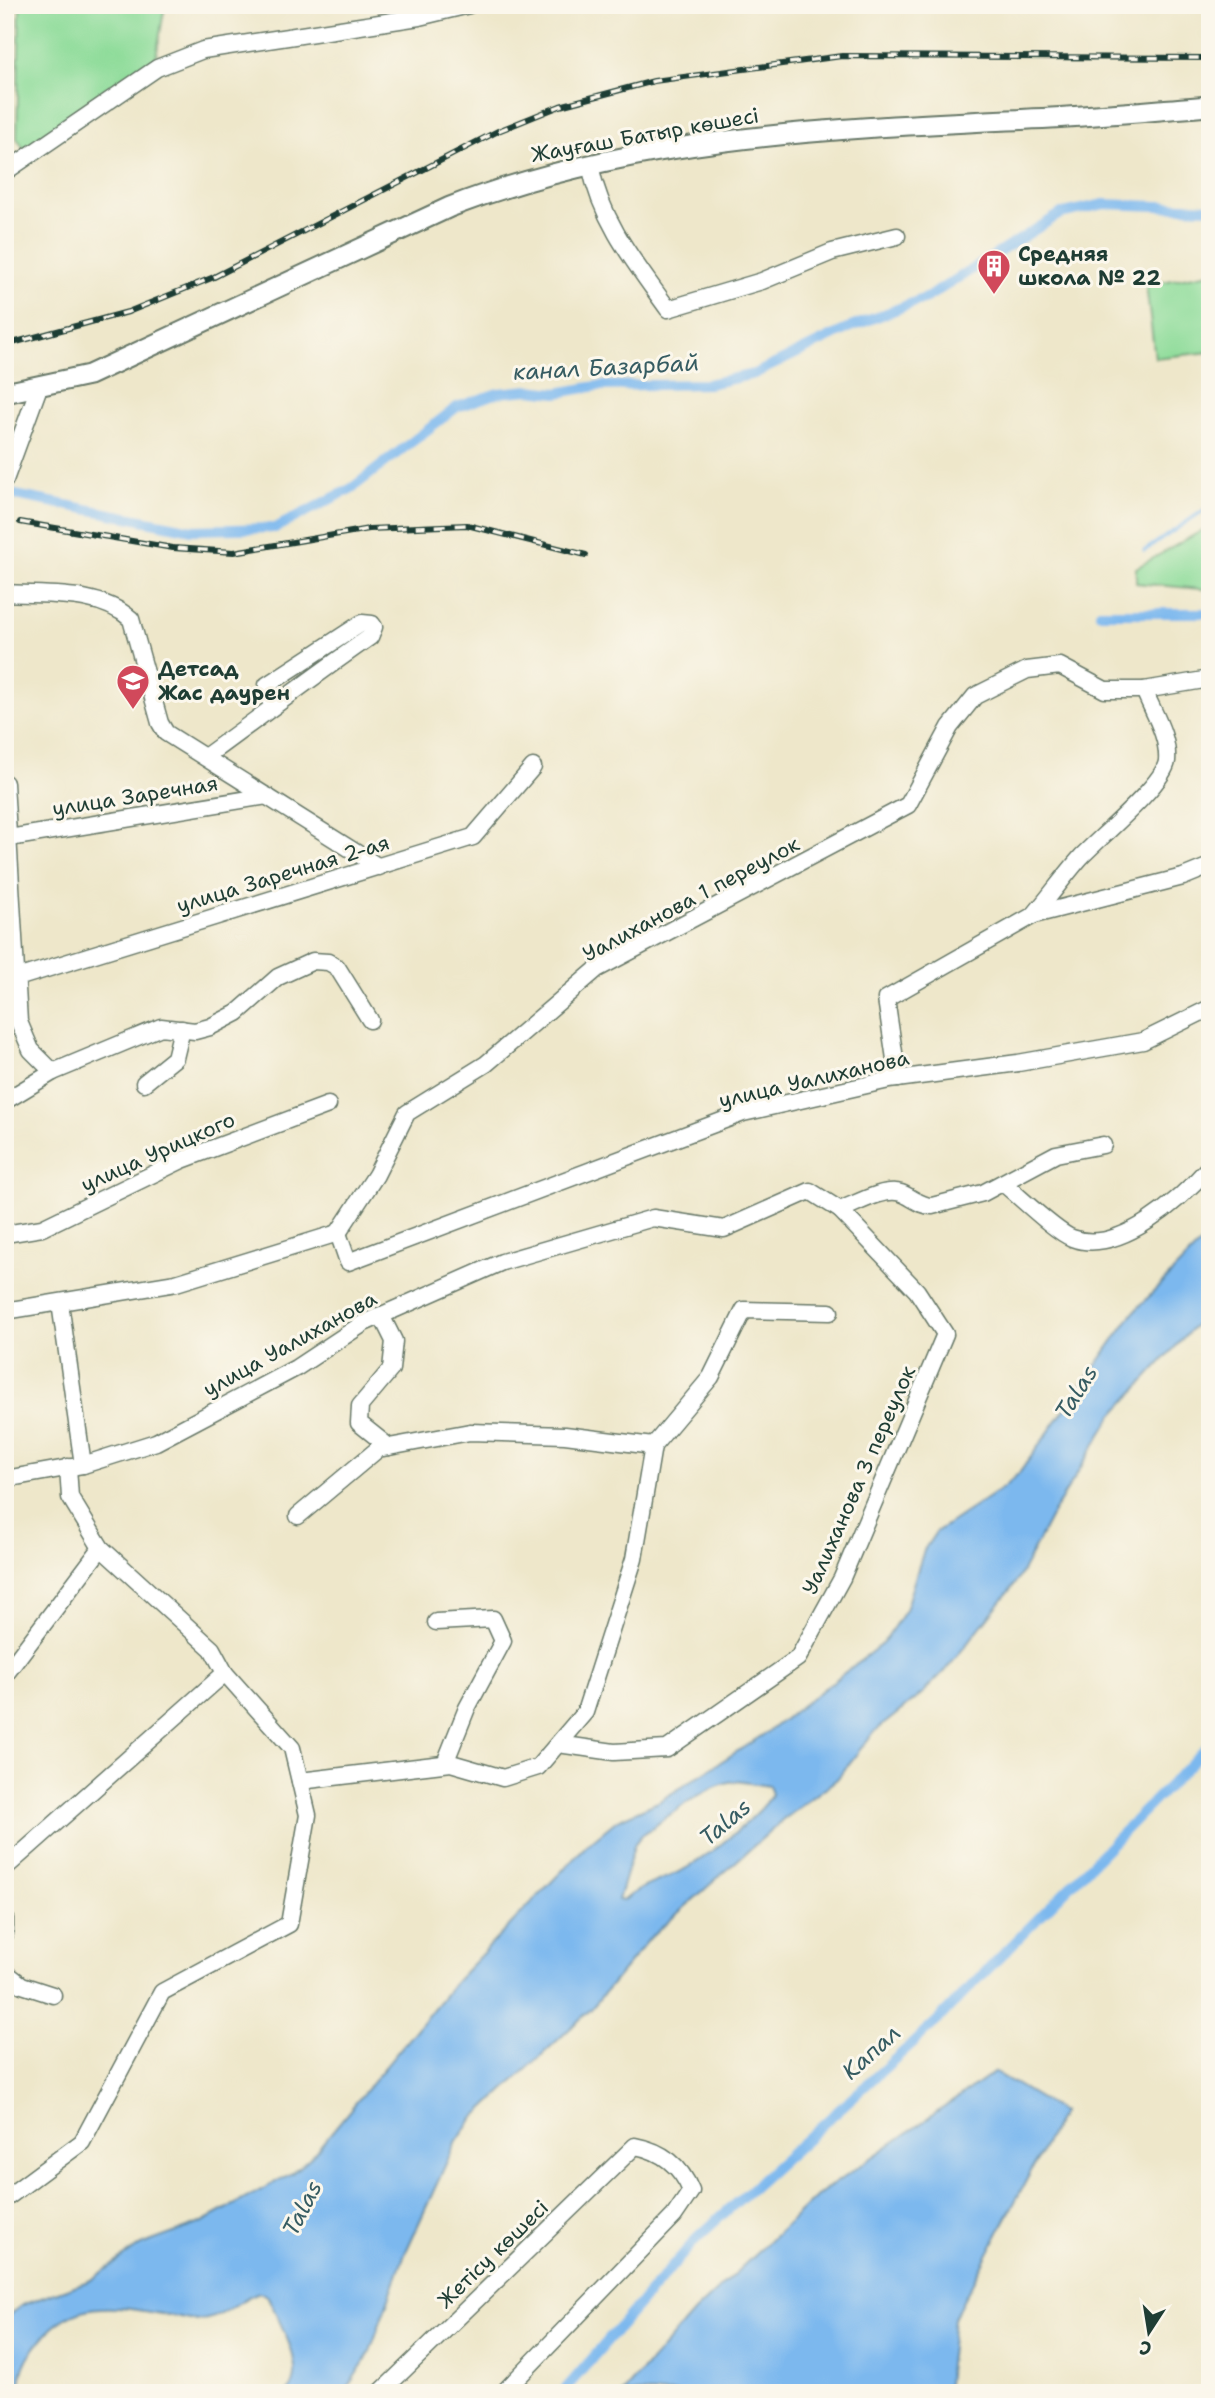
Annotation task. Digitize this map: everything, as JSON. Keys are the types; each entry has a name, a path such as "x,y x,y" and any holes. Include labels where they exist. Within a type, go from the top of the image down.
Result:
{"main road":[{"name":"Жауғаш Батыр көшесі","path":"5,393 89,374 450,207 507,185 590,165 807,131 1210,106"}],"street":[{"path":"5,172 157,68 203,50 406,19 469,5"},
{"path":"590,165 596,194 619,240 668,309 762,281 832,252 897,236"},
{"path":"7,476 39,387"},
{"name":"улица Заречная","path":"5,593 85,598 121,610 131,619 160,723 174,739 379,867"},
{"name":"улица Заречная","path":"205,757 370,637 374,628 372,624 362,623 304,660"},
{"path":"274,706 266,694 267,685 304,660 314,676"},
{"name":"Уалиханова 1 переулок","path":"338,1233 376,1175 407,1113 486,1064 597,969 908,805 950,727 975,696 1027,670 1060,666 1105,690 1144,690 1210,679"},
{"path":"1034,915 1083,855 1124,819 1162,775 1167,764 1166,744 1144,690"},
{"name":"улица Заречная 2-ая","path":"17,978 473,837 533,767"},
{"path":"5,783 17,978 12,1025 31,1050 53,1072"},
{"name":"улица Заречная","path":"9,838 267,796"},
{"path":"898,1079 886,999 1034,915 1183,877 1210,866"},
{"path":"5,1101 53,1072 160,1027 195,1031 210,1027 237,1013 278,977 321,961 337,967 370,1020"},
{"name":"улица Уалиханова","path":"338,1233 348,1262 743,1113 898,1079 1018,1063 1143,1041 1210,1008"},
{"path":"144,1083 175,1058 182,1029"},
{"name":"улица Урицкого","path":"5,1234 42,1228 182,1160 328,1105"},
{"path":"840,1210 889,1192 932,1206 983,1194 1056,1154 1104,1145"},
{"path":"1004,1184 1071,1238 1102,1242 1119,1238 1146,1222 1210,1166"},
{"name":"улица Уалиханова","path":"5,1479 75,1466 156,1442 296,1368 364,1323 502,1262 653,1218 724,1229 810,1191 840,1210"},
{"name":"Уалиханова 3 переулок","path":"558,1744 614,1752 667,1749 798,1658 842,1578 945,1334 917,1291 840,1210"},
{"path":"5,1311 176,1283 338,1233"},
{"path":"5,2199 82,2142 162,1992 289,1924 308,1815 292,1748 226,1673 212,1649 101,1548 70,1497 75,1466 60,1303"},
{"path":"300,1781 445,1763 503,1779 538,1767 585,1712 634,1559 653,1446 711,1377 744,1310 830,1312"},
{"path":"381,1315 394,1341 391,1369 360,1406 359,1423 388,1447"},
{"path":"298,1516 378,1449 388,1447 470,1432 565,1435 653,1446"},
{"path":"5,1675 101,1548"},
{"path":"436,1622 493,1619 503,1641 467,1708 445,1763"},
{"path":"5,1868 226,1673"},
{"path":"5,1918 5,1934"},
{"path":"5,1972 22,1985 53,1995"},
{"name":"Жетісу көшесі","path":"380,2393 635,2146 652,2149 666,2158 684,2173 691,2191 674,2216 503,2393"}],"green space":[{"path":"20,5 165,5 155,63 26,152 17,138"},
{"path":"1210,273 1210,352 1155,358 1146,285"},
{"path":"1210,526 1210,590 1136,583 1136,568"}],"water":[{"name":"Talas","path":"1210,1234 1210,1309 1112,1416 1050,1518 1017,1581 950,1665 925,1691 873,1733 837,1779 783,1820 651,1937 591,2009 471,2121 454,2146 404,2256 369,2354 344,2393 286,2393 293,2384 294,2360 268,2297 260,2292 221,2314 203,2320 120,2308 86,2310 71,2315 56,2325 32,2352 25,2364 20,2393 6,2393 8,2373 5,2366 5,2318 22,2305 91,2280 141,2245 201,2223 292,2173 312,2156 456,1981 587,1845 617,1820 658,1802 769,1731 883,1643 905,1610 924,1550 936,1532 1004,1487 1020,1472 1134,1312","holes":["736,1781 769,1786 772,1794 767,1802 710,1853 623,1901 618,1900 635,1843 642,1835 700,1794 725,1783"]},
{"path":"995,2072 1062,2112 954,2318 946,2393 623,2393 694,2312 818,2195"}],"waterway":[{"name":"канал Базарбай","path":"5,493 192,530 275,528 352,488 457,407 498,393 529,390 557,393 597,386 708,384 754,374 851,327 928,297 1060,214 1104,204 1210,208"},
{"path":"1144,551 1210,506"},
{"path":"1100,613 1210,613"},
{"name":"Капал","path":"562,2393 697,2238 936,2022 1210,1744"}],"railway":[{"path":"5,345 128,312 214,277 498,131 560,106 654,81 842,56 1210,58"},
{"path":"20,522 173,548 234,552 369,529 467,525 586,555"}],"place":[{"name":"Средняя школа № 22","path":"994,296"},
{"name":"Детсад Жас даурен","path":"133,711"}]}
